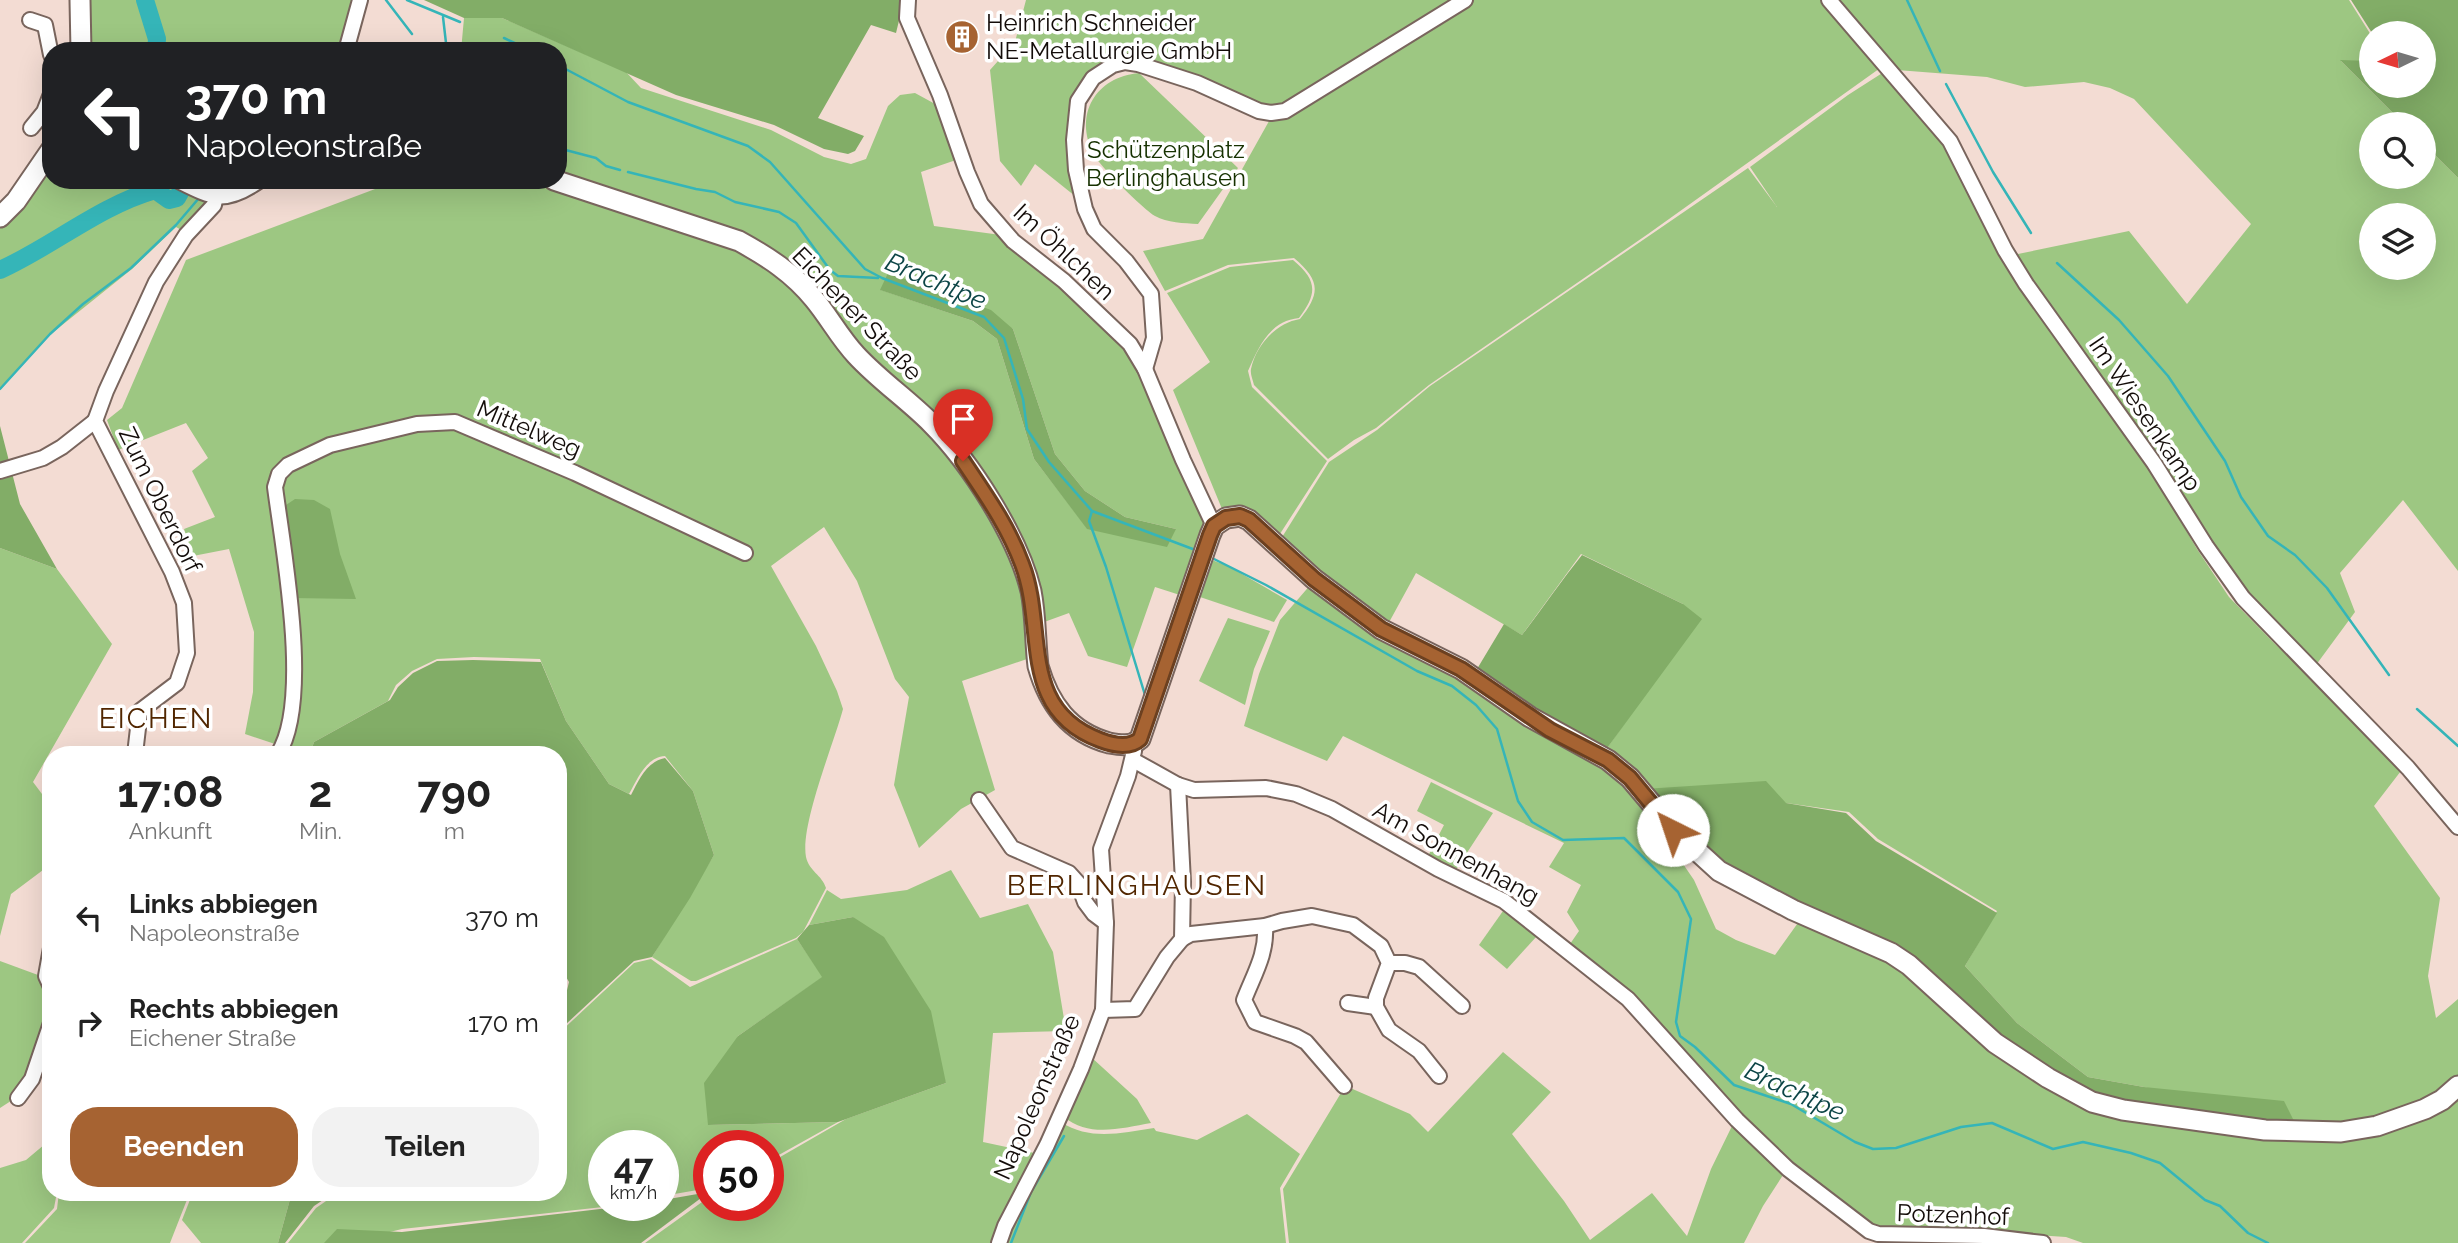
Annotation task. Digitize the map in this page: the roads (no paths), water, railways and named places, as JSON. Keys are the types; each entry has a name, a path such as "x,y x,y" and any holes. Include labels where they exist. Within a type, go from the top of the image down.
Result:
{"main road":[{"path":"80,0 80,42"},
{"path":"0,217 16,201 42,163"},
{"name":"Eichener Straße","path":"567,184 739,241 795,278 817,302 856,355 931,423 950,444 1007,530 1030,588 1038,666 1047,692 1059,713 1075,728 1102,741 1126,745 1134,751"},
{"path":"202,189 216,195 242,189"},
{"path":"1211,533 1220,521 1231,516 1249,520 1314,579 1381,629 1461,669 1550,730 1608,760 1630,778 1673,830 1710,865 1793,911 1891,953 1909,965 1995,1043 2077,1095 2104,1107 2265,1130 2341,1132 2377,1126 2425,1109 2442,1100 2458,1086"},
{"name":"Napoleonstraße","path":"1134,751 1147,724 1211,533"}],"street":[{"path":"348,42 360,0"},
{"name":"Im Öhlchen","path":"908,0 907,18 982,204 1013,241 1063,281 1130,344 1145,369 1211,533"},
{"path":"1145,369 1154,338 1151,294 1126,261 1094,229 1085,209 1076,170 1074,140 1078,101 1093,78 1113,65 1125,62 1138,64 1196,83 1259,111 1285,111 1465,0"},
{"name":"Im Wiesenkamp","path":"1829,0 1950,141 2005,250 2026,284 2147,453 2206,546 2243,598 2408,768 2458,827"},
{"path":"30,20 46,25 49,42"},
{"path":"32,128 42,115"},
{"name":"Zum Oberdorf","path":"136,746 140,711 177,683 187,653 184,603 172,572 95,421 156,282 186,235 214,205 216,195"},
{"path":"0,471 43,458 95,421"},
{"name":"Mittelweg","path":"281,746 290,721 294,662 292,611 276,480 288,465 330,445 417,424 455,422 575,473 745,553"},
{"name":"Am Sonnenhang","path":"1134,751 1178,785 1194,790 1274,788 1296,794 1332,810 1438,869 1504,901 1628,999 1737,1120 1788,1169 1863,1226"},
{"name":"Napoleonstraße","path":"999,1243 1081,1069 1103,1010 1106,923 1101,849 1134,751"},
{"path":"1178,785 1183,882 1182,939"},
{"path":"979,800 1013,848 1069,873 1078,883 1085,902 1094,914 1106,923"},
{"path":"1103,1010 1135,1009 1167,957 1182,939 1191,934 1265,926 1282,920 1312,916 1353,925 1381,946 1389,963 1376,998 1376,1007 1389,1030 1419,1051 1439,1076"},
{"path":"1265,926 1266,940 1262,960 1254,972 1244,1000 1250,1015 1255,1021 1306,1042 1344,1086"},
{"path":"1389,963 1405,963 1419,967 1462,1006"},
{"path":"1348,1003 1376,1007"},
{"path":"18,1098 32,1079 42,1050"},
{"name":"Potzenhof","path":"1863,1226 1878,1234 1984,1236 2043,1243"}],"waterway":[{"path":"145,0 157,42"},
{"path":"386,0 412,34"},
{"name":"Brachtpe","path":"407,0 460,22"},
{"path":"1907,0 1940,71"},
{"path":"443,17 446,42"},
{"name":"Brachtpe","path":"504,38 513,42"},
{"name":"Brachtpe","path":"567,70 628,102 748,146 770,162 865,269 984,317 1004,338 1023,399 1027,429 1049,462 1092,511 1198,551"},
{"path":"1946,84 1993,172 2031,233"},
{"path":"567,150 596,158 606,166 620,170"},
{"path":"628,172 715,192 735,202 779,212 796,223 830,270 838,276 878,278"},
{"path":"0,270 134,197 155,190 169,200 177,198 182,189"},
{"path":"0,389 50,334 83,304 131,268 176,225 199,198"},
{"path":"2057,263 2119,320 2168,376 2225,461 2241,497 2268,536 2295,555 2327,588 2389,675"},
{"path":"1092,511 1089,521 1145,695"},
{"name":"Brachtpe","path":"1210,557 1266,585 1417,671 1452,686 1476,705 1497,729 1518,801 1532,822 1563,840 1624,838 1678,892 1691,919 1676,1022 1680,1036 1734,1085 1791,1104 1855,1142 1873,1149 1896,1148 1961,1127 1992,1123 2053,1149 2083,1142 2131,1153 2160,1163 2205,1200 2220,1206 2248,1233 2268,1243"},
{"path":"2417,709 2458,746"},
{"path":"1011,1243 1031,1192 1064,1136"}],"place":[{"name":"Heinrich Schneider NE-Metallurgie GmbH","path":"962,37"}],"district":[{"name":"EICHEN","path":"156,718"},
{"name":"BERLINGHAUSEN","path":"1137,885"}],"park label":[{"name":"Schützenplatz Berlinghausen","path":"1166,164"}]}
